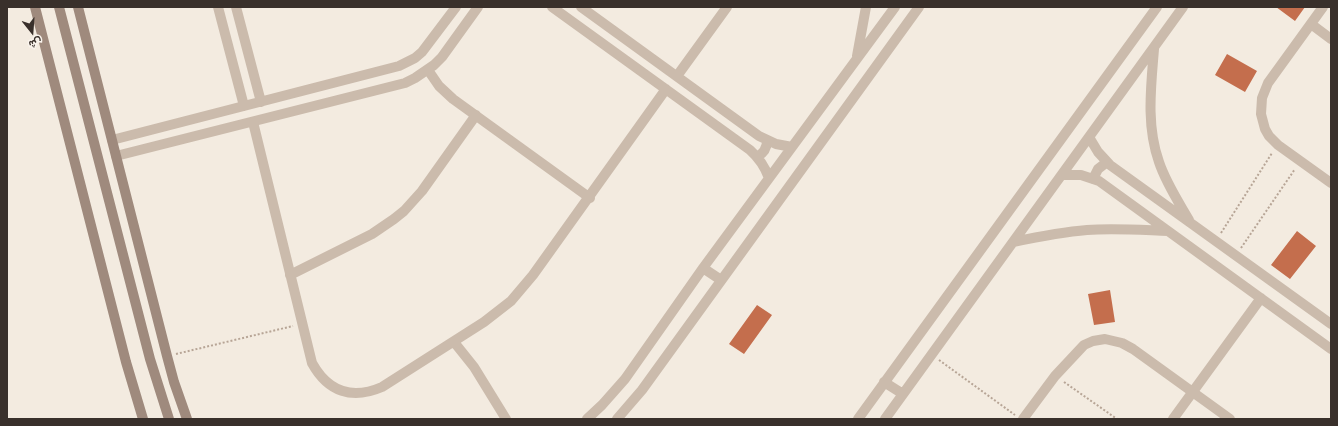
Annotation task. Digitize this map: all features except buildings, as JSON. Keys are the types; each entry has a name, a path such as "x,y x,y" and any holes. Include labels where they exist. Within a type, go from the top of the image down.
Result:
{"main road":[{"path":"35,7 126,362 143,419"},
{"path":"59,7 150,359 169,419"},
{"path":"78,7 167,356 187,419"}],"street":[{"path":"218,7 244,106"},
{"path":"236,7 260,102"},
{"path":"112,140 391,68 407,62 422,52 456,7"},
{"path":"116,156 405,83 428,70 442,57 478,7"},
{"path":"552,7 750,150 757,156 769,178"},
{"path":"581,7 767,141 792,147"},
{"path":"677,76 726,7"},
{"path":"857,59 866,7"},
{"path":"587,419 602,405 625,379 703,268 895,7"},
{"path":"617,419 642,390 919,7"},
{"path":"858,419 1157,7"},
{"path":"885,419 1183,7"},
{"path":"1323,7 1268,82 1262,98 1261,106 1262,122 1269,136 1278,145 1331,183"},
{"path":"1311,24 1331,39"},
{"path":"1154,47 1150,107 1152,135 1164,176 1191,224"},
{"path":"428,70 433,79 446,93 590,198"},
{"path":"314,87 318,105"},
{"path":"253,122 309,355 316,371 332,386 344,392 367,392 382,387 454,342 498,312 522,288 590,198 666,89"},
{"path":"290,276 372,234 404,211 422,191 476,115"},
{"path":"1089,137 1098,152 1107,162 1331,324"},
{"path":"757,156 764,152 767,141"},
{"path":"1093,179 1098,169 1107,162"},
{"path":"1062,175 1076,174 1099,181 1331,349"},
{"path":"1013,242 1063,232 1087,230 1110,229 1168,231"},
{"path":"703,268 721,280"},
{"path":"1173,419 1261,298"},
{"path":"1022,419 1055,376 1084,345 1093,340 1105,339 1122,343 1133,349 1230,419"},
{"path":"454,342 474,367 506,419"},
{"path":"884,382 903,394"}],"path":[{"path":"1216,241 1278,145"},
{"path":"1236,256 1301,162"},
{"path":"167,356 302,324"},
{"path":"932,354 1022,419"},
{"path":"1055,376 1117,419"}]}
